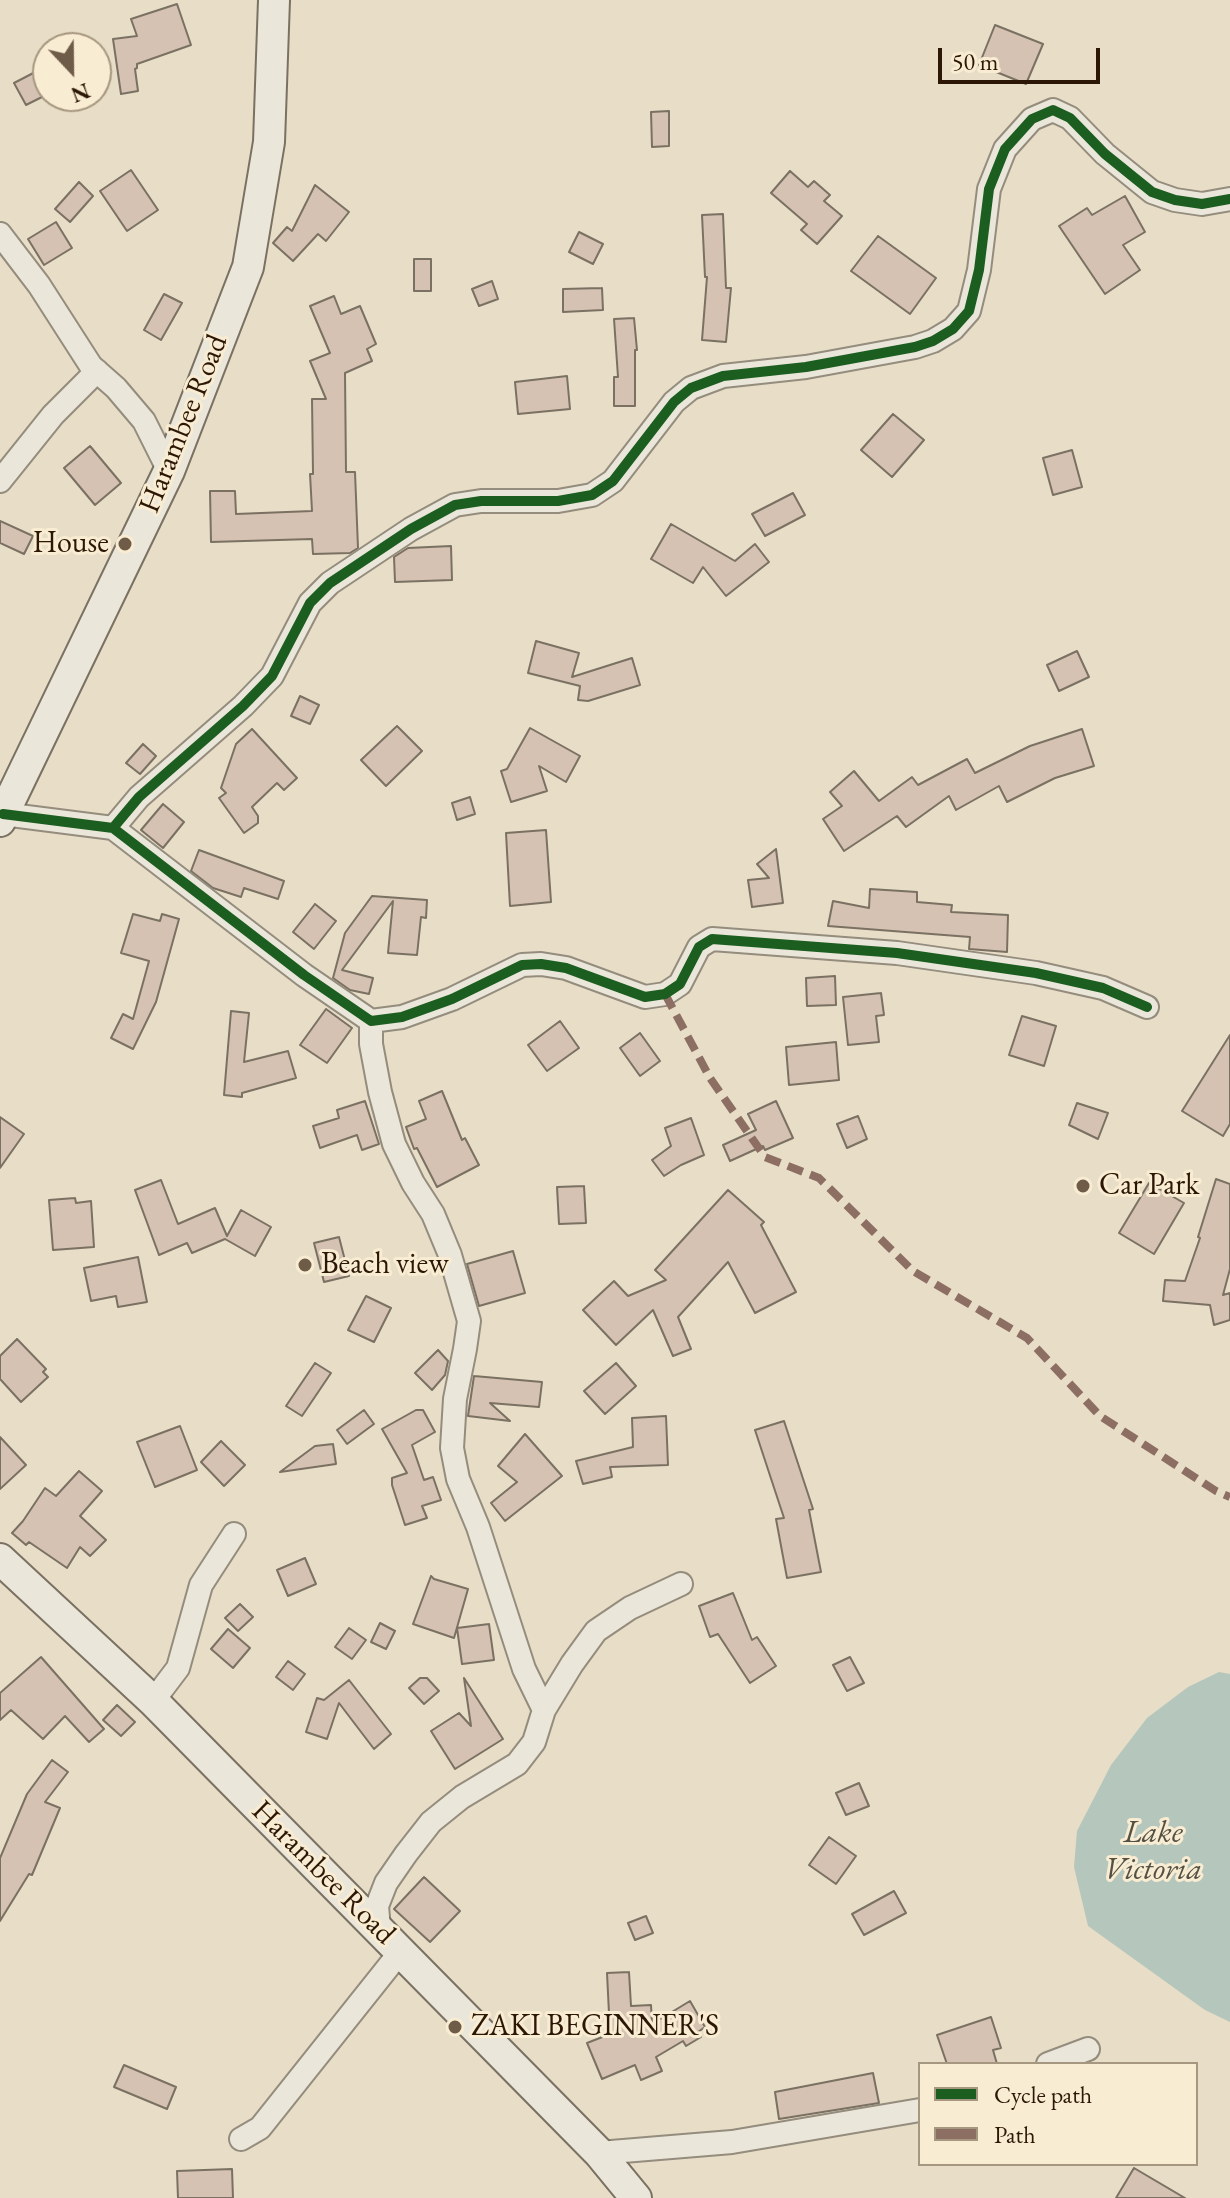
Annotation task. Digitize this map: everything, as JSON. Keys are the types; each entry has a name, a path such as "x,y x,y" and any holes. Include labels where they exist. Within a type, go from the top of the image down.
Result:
{"main road":[{"name":"Harambee Road","path":"2,817 169,471 248,267 269,142 274,0"},
{"name":"Harambee Road","path":"0,1559 153,1701 599,2153 636,2198"}],"street":[{"path":"113,828 139,797 243,706 272,676 310,603 330,583 411,529 455,505 481,501 558,501 592,495 613,481 674,402 691,388 723,376 806,367 915,347 953,329 969,311 979,270 989,189 1005,149 1032,119 1053,110 1070,118 1105,154 1152,192 1175,200 1202,204 1230,199"},
{"path":"0,234 39,285 91,366 116,388 144,421 169,471"},
{"path":"0,481 53,415 97,371"},
{"path":"2,817 113,828 304,975 371,1021 402,1017 452,999 522,965 566,968 645,997 665,994 680,984 699,947 712,939 897,953 1036,973 1103,988 1147,1007"},
{"path":"371,1021 375,1068 394,1144 433,1214 450,1255 469,1321 455,1399 452,1448 458,1479 478,1527 524,1669 544,1710"},
{"path":"153,1701 178,1668 201,1585 234,1534"},
{"path":"379,1929 377,1906 386,1883 406,1854 431,1822 462,1797 517,1764 534,1742 544,1710 596,1631 630,1608 681,1584"},
{"path":"241,2139 260,2128 401,1951"},
{"path":"1053,2062 1088,2049"},
{"path":"599,2153 732,2142 918,2110"}],"water":[{"name":"Lake Victoria","path":"1219,1672 1230,1674 1230,2022 1205,2010 1088,1926 1074,1867 1077,1831 1111,1765 1147,1718 1188,1687"}],"building":[{"path":"177,4 191,45 137,64 138,91 121,94 113,39 137,36 131,19"},
{"path":"995,25 1043,44 1026,84 979,65"},
{"path":"32,74 32,102 26,105 14,83"},
{"path":"669,111 669,146 652,147 651,112"},
{"path":"131,170 158,210 127,231 100,191"},
{"path":"790,171 808,187 814,181 830,195 824,201 842,216 817,244 801,230 807,224 771,193"},
{"path":"79,182 93,196 70,222 55,209"},
{"path":"315,185 349,212 326,241 318,234 293,261 273,243 287,227 292,231"},
{"path":"1125,196 1145,232 1123,245 1140,270 1105,294 1059,226 1087,208 1092,215"},
{"path":"723,214 726,288 731,288 726,342 702,340 707,277 702,215"},
{"path":"56,222 72,248 44,265 28,239"},
{"path":"579,232 603,244 593,264 569,252"},
{"path":"878,236 936,278 910,314 851,271"},
{"path":"414,259 431,259 431,291 414,291"},
{"path":"492,281 498,299 479,306 472,289"},
{"path":"602,288 603,310 563,312 563,289"},
{"path":"164,294 182,303 161,340 144,330"},
{"path":"334,296 341,314 360,306 376,344 367,349 372,361 345,373 346,472 355,472 358,548 350,553 313,554 312,539 211,542 210,491 235,491 236,514 312,511 312,399 326,399 310,361 330,353 310,306"},
{"path":"634,318 637,350 635,406 614,406 614,377 618,377 614,319"},
{"path":"567,376 570,409 518,414 515,382"},
{"path":"893,414 924,440 892,477 861,450"},
{"path":"90,446 121,483 95,505 64,468"},
{"path":"1072,450 1082,487 1053,495 1043,458"},
{"path":"793,493 805,515 765,536 752,514"},
{"path":"0,521 33,536 24,554 0,543"},
{"path":"671,524 735,561 755,544 769,562 726,596 703,567 693,583 651,559"},
{"path":"451,546 452,580 395,582 394,557 408,548"},
{"path":"536,641 579,653 572,677 632,658 640,685 588,701 578,700 580,686 528,673"},
{"path":"1077,651 1089,677 1059,691 1047,665"},
{"path":"300,696 319,705 310,724 291,716"},
{"path":"397,726 422,751 386,786 361,760"},
{"path":"530,728 580,756 566,782 539,766 547,791 511,802 501,771 507,769"},
{"path":"252,729 297,778 284,790 277,783 252,807 258,816 258,823 244,833 219,798 226,793 221,788 236,744"},
{"path":"1082,729 1094,766 1055,778 1007,802 999,786 956,810 949,796 906,827 897,816 844,851 823,819 842,806 830,792 854,771 879,801 912,777 918,785 967,759 975,773 1030,746"},
{"path":"143,744 156,756 140,774 126,763"},
{"path":"470,797 475,814 457,820 452,803"},
{"path":"163,804 184,822 163,848 141,830"},
{"path":"546,830 551,902 510,906 506,833"},
{"path":"776,849 783,903 752,907 748,880 769,878 757,864"},
{"path":"199,850 284,881 278,899 244,888 241,897 213,888 191,871"},
{"path":"870,889 917,892 917,902 952,905 951,912 1008,915 1007,952 969,949 970,937 828,926 833,901 869,908"},
{"path":"372,896 427,900 426,918 421,917 417,955 388,953 393,901 342,970 373,978 369,994 350,990 333,978 345,933"},
{"path":"315,904 336,921 314,949 293,932"},
{"path":"133,914 160,921 162,914 179,919 156,1002 133,1049 111,1038 123,1014 133,1019 149,961 121,953"},
{"path":"835,976 836,1005 807,1006 806,978"},
{"path":"881,993 884,1015 876,1016 879,1042 848,1045 843,997"},
{"path":"326,1009 352,1028 327,1063 300,1045"},
{"path":"231,1011 249,1013 244,1062 288,1051 296,1078 242,1093 242,1097 224,1095"},
{"path":"1022,1016 1056,1026 1044,1066 1009,1055"},
{"path":"560,1021 579,1048 547,1071 528,1045"},
{"path":"640,1033 660,1061 640,1076 620,1048"},
{"path":"1230,1035 1230,1124 1223,1136 1182,1111"},
{"path":"836,1042 839,1080 789,1085 786,1047"},
{"path":"442,1091 462,1140 465,1138 479,1165 437,1187 417,1148 414,1149 406,1127 426,1119 419,1101"},
{"path":"365,1101 379,1144 362,1150 357,1135 320,1148 313,1126 339,1118 337,1110"},
{"path":"776,1101 793,1138 765,1150 763,1146 730,1161 723,1145 756,1130 748,1114"},
{"path":"1077,1103 1108,1113 1098,1139 1069,1125"},
{"path":"858,1116 867,1139 847,1148 837,1124"},
{"path":"0,1117 24,1134 0,1168"},
{"path":"691,1118 704,1155 664,1176 652,1160 671,1146 665,1128"},
{"path":"1216,1179 1230,1184 1230,1269 1223,1295 1230,1293 1230,1320 1214,1325 1210,1305 1163,1301 1165,1280 1185,1281"},
{"path":"161,1180 178,1224 215,1208 227,1236 241,1210 271,1227 255,1256 225,1239 192,1253 187,1243 159,1255 135,1190"},
{"path":"1149,1183 1184,1203 1154,1254 1119,1233"},
{"path":"584,1186 586,1223 559,1224 557,1187"},
{"path":"728,1190 764,1222 761,1225 796,1292 755,1313 728,1262 678,1317 691,1349 673,1356 653,1310 616,1345 583,1310 614,1281 628,1296 666,1280 655,1270"},
{"path":"75,1198 76,1203 91,1201 94,1247 53,1250 49,1200"},
{"path":"339,1237 349,1276 324,1282 314,1243"},
{"path":"513,1251 525,1293 479,1306 467,1264"},
{"path":"138,1257 147,1302 118,1307 116,1296 91,1301 84,1268"},
{"path":"366,1296 391,1308 374,1342 348,1330"},
{"path":"17,1339 46,1369 43,1372 48,1377 21,1402 0,1379 0,1356"},
{"path":"438,1350 448,1361 445,1375 432,1390 415,1373"},
{"path":"315,1363 331,1373 302,1416 286,1406"},
{"path":"616,1363 636,1386 605,1414 584,1391"},
{"path":"474,1376 542,1382 539,1407 490,1403 510,1421 468,1416"},
{"path":"364,1410 374,1424 347,1444 337,1430"},
{"path":"416,1410 423,1410 435,1432 412,1445 424,1480 433,1477 441,1500 422,1506 427,1518 405,1525 392,1478 407,1473 382,1429"},
{"path":"666,1416 668,1465 610,1467 612,1477 583,1484 576,1461 633,1447 632,1418"},
{"path":"784,1421 813,1509 809,1510 821,1572 787,1578 776,1519 784,1518 755,1430"},
{"path":"180,1426 197,1470 155,1487 137,1442"},
{"path":"525,1434 562,1476 505,1521 491,1503 517,1482 498,1466"},
{"path":"0,1437 26,1465 0,1489"},
{"path":"221,1441 245,1465 224,1486 201,1462"},
{"path":"333,1444 336,1464 280,1472 315,1446"},
{"path":"79,1471 102,1491 80,1516 106,1540 90,1556 80,1547 67,1568 29,1542 26,1545 12,1533 45,1488 56,1496"},
{"path":"305,1558 316,1584 288,1596 277,1570"},
{"path":"431,1576 468,1589 454,1638 413,1624"},
{"path":"733,1593 752,1640 757,1637 776,1666 750,1683 718,1634 710,1637 699,1606"},
{"path":"240,1604 253,1617 238,1631 225,1618"},
{"path":"380,1623 395,1631 386,1649 371,1642"},
{"path":"489,1624 494,1660 462,1664 457,1628"},
{"path":"349,1628 366,1640 352,1659 335,1647"},
{"path":"228,1629 250,1648 233,1668 211,1649"},
{"path":"41,1657 104,1729 89,1742 65,1716 43,1739 11,1710 0,1720 0,1693"},
{"path":"850,1657 864,1683 847,1691 833,1665"},
{"path":"288,1661 305,1674 293,1690 276,1677"},
{"path":"420,1678 427,1678 439,1691 424,1704 409,1688"},
{"path":"464,1678 503,1739 455,1769 431,1731 459,1713 471,1726"},
{"path":"349,1680 391,1734 374,1749 339,1703 327,1739 306,1732 317,1698 324,1700"},
{"path":"117,1705 135,1722 121,1736 103,1720"},
{"path":"52,1760 68,1772 45,1802 60,1808 32,1875 29,1874 0,1921 0,1858 27,1794"},
{"path":"859,1783 869,1806 846,1815 836,1793"},
{"path":"829,1837 856,1856 836,1884 809,1865"},
{"path":"424,1877 460,1911 430,1942 394,1909"},
{"path":"894,1891 906,1913 864,1935 852,1914"},
{"path":"646,1916 653,1933 635,1940 628,1923"},
{"path":"629,1972 631,2006 651,2005 652,2024 690,2001 705,2027 698,2032 701,2037 686,2046 683,2041 656,2057 662,2071 641,2080 635,2065 602,2079 587,2043 610,2034 607,1973"},
{"path":"991,2017 1001,2048 993,2050 996,2062 946,2062 937,2035"},
{"path":"124,2065 176,2087 167,2109 114,2087"},
{"path":"873,2073 879,2103 779,2119 775,2092"},
{"path":"1134,2168 1185,2198 1116,2198"},
{"path":"232,2169 233,2198 178,2198 177,2171"}],"marked path":[{"path":"665,994 710,1078 765,1157 819,1178 913,1271 1027,1338 1100,1416 1230,1497"}],"cycle path":[{"path":"113,828 139,797 243,706 272,676 310,603 330,583 411,529 455,505 481,501 558,501 592,495 613,481 674,402 691,388 723,376 806,367 915,347 953,329 969,311 979,270 989,189 1005,149 1032,119 1053,110 1070,118 1105,154 1152,192 1175,200 1202,204 1230,199"},
{"path":"3,814 113,828 304,975 371,1021 402,1017 452,999 522,965 566,968 645,997 665,994 680,984 699,947 712,939 897,953 1036,973 1103,988 1147,1007"}],"place":[{"name":"House","path":"125,544"},
{"name":"Car Park","path":"1083,1186"},
{"name":"Beach view","path":"305,1265"},
{"name":"ZAKI BEGINNER'S","path":"455,2027"}]}
